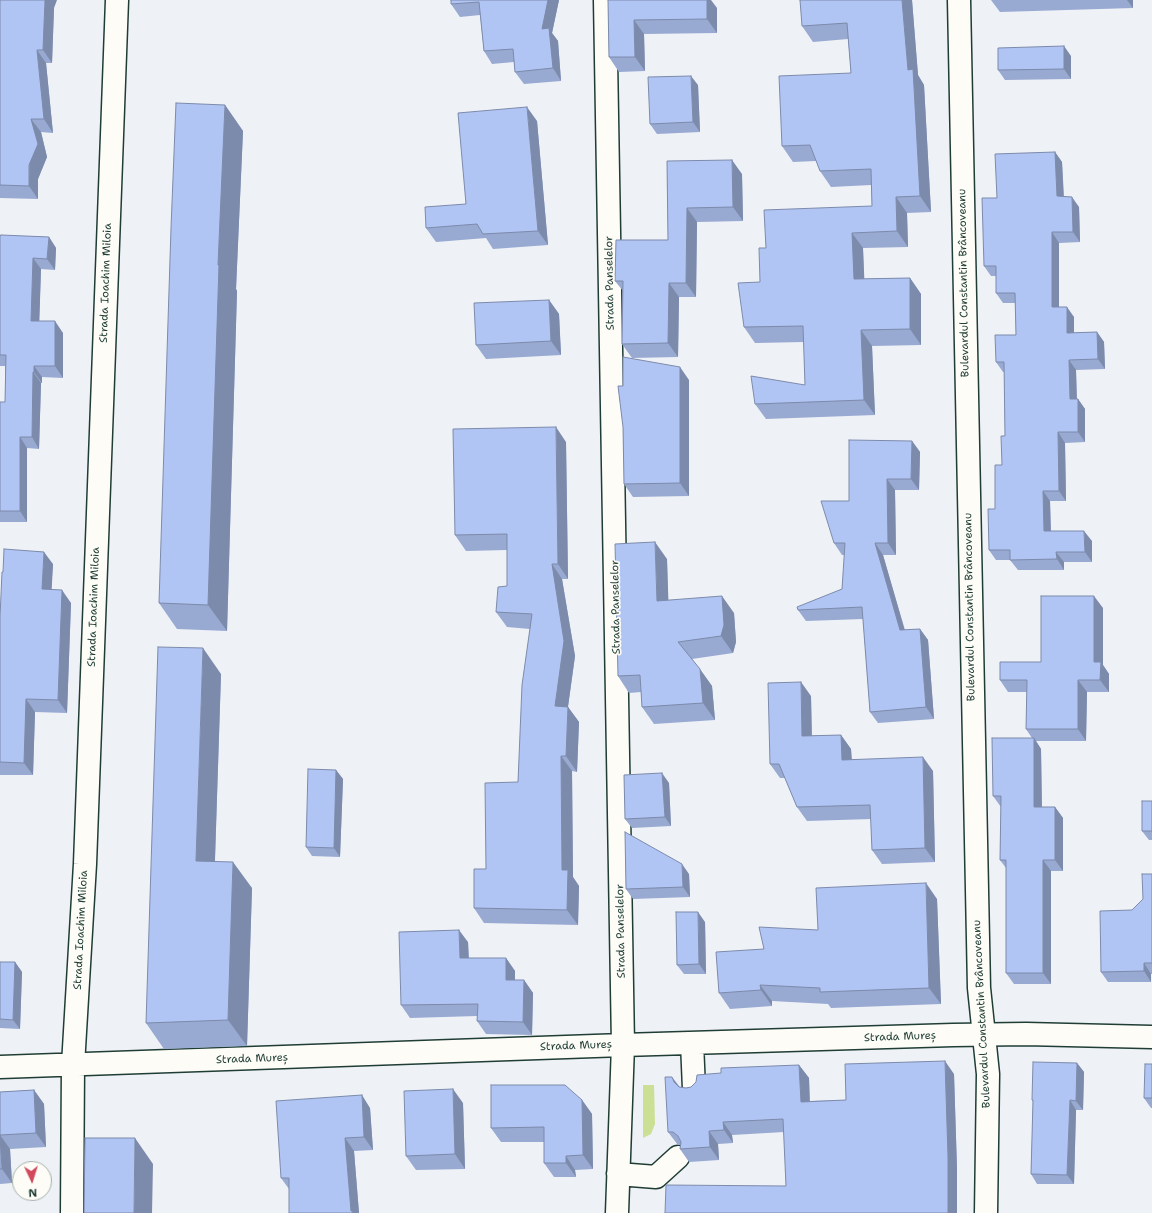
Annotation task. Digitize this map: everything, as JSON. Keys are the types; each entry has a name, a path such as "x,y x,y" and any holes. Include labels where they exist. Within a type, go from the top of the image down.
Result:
{"street":[{"name":"Strada Ioachim Miloia","path":"72,1213 73,1065 85,864 117,0"},
{"name":"Strada Panselelor","path":"605,0 623,1045 617,1213"},
{"name":"Bulevardul Constantin Brâncoveanu","path":"959,0 978,980 988,1074 986,1213"},
{"name":"Strada Mureș","path":"0,1068 623,1045 984,1035 1152,1037"},
{"path":"692,1043 694,1089"},
{"path":"618,1174 656,1177 678,1157"}],"green space":[{"path":"643,1085 654,1085 655,1124 651,1134 643,1138"}],"building":[{"path":"0,0 45,0 43,50 37,50 44,119 31,119 38,144 29,165 29,186 0,185"},
{"path":"451,0 548,0 542,29 549,28 553,68 515,72 513,49 484,51 479,2 451,4"},
{"path":"608,0 707,0 707,19 634,20 635,57 609,57"},
{"path":"800,0 902,0 908,70 913,69 920,196 896,197 897,231 852,233 854,279 910,278 910,329 861,330 864,400 755,404 751,376 805,385 803,326 744,327 738,283 760,282 759,248 766,248 764,210 872,206 871,169 820,171 810,145 782,146 779,76 851,73 847,23 802,26"},
{"path":"1064,46 1064,69 998,70 998,48"},
{"path":"691,76 693,122 650,124 648,77"},
{"path":"176,103 225,105 218,265 208,605 159,603"},
{"path":"527,107 538,231 483,234 477,224 426,228 425,207 466,204 458,113"},
{"path":"1055,152 1057,196 1072,197 1073,232 1052,232 1052,307 1067,307 1067,333 1097,332 1098,359 1069,360 1070,399 1078,399 1078,432 1058,432 1059,491 1043,491 1044,531 1084,531 1085,552 1056,552 1057,559 1010,560 1010,550 989,550 988,509 995,509 995,465 1002,465 1001,436 1005,436 1004,362 996,362 995,335 1016,335 1015,293 996,293 996,266 984,266 982,198 997,198 995,154"},
{"path":"732,160 733,207 687,208 686,283 669,283 668,343 622,344 623,281 615,281 616,240 668,240 667,161"},
{"path":"1,235 49,237 47,259 33,258 31,321 55,321 55,366 34,366 32,437 20,437 20,511 0,511 0,402 5,402 6,355 0,355"},
{"path":"549,300 551,341 476,345 474,303"},
{"path":"623,357 680,367 680,483 624,484 623,427 618,386 623,386"},
{"path":"556,427 558,564 552,564 564,641 555,706 568,707 566,756 561,756 562,870 568,870 567,910 474,908 474,869 486,869 485,783 518,782 522,685 532,614 496,612 498,587 507,586 507,534 455,535 453,429"},
{"path":"849,440 912,441 911,479 887,479 888,543 875,543 900,630 920,629 926,707 870,712 862,607 798,610 797,607 842,589 845,543 834,543 821,501 849,501"},
{"path":"655,542 657,601 722,596 724,625 721,636 678,642 700,669 703,703 642,707 640,675 618,676 615,544"},
{"path":"4,549 44,552 42,589 62,590 58,700 26,699 24,763 0,762 0,617"},
{"path":"1041,596 1094,596 1094,662 1101,662 1100,680 1078,680 1078,729 1026,729 1027,680 1000,680 1000,662 1041,662"},
{"path":"158,647 203,648 196,861 233,862 228,1020 146,1023"},
{"path":"801,682 802,736 841,735 842,760 923,757 925,848 872,850 870,805 797,807 779,764 770,764 768,683"},
{"path":"992,738 1034,738 1034,807 1055,807 1055,860 1043,860 1043,973 1006,973 1006,860 1000,860 1001,796 993,796"},
{"path":"308,769 336,770 334,848 306,847"},
{"path":"662,773 665,817 625,819 624,775"},
{"path":"1142,801 1152,801 1152,831 1142,831"},
{"path":"625,832 682,864 683,887 626,889"},
{"path":"1142,874 1152,874 1152,963 1144,963 1144,971 1101,972 1100,911 1132,910 1143,899"},
{"path":"926,883 929,988 820,992 820,988 760,985 761,990 719,993 716,952 764,949 759,927 818,930 816,888"},
{"path":"676,912 698,912 699,964 677,965"},
{"path":"459,930 460,958 506,958 506,980 524,980 523,1022 477,1021 478,1004 401,1005 399,932"},
{"path":"0,962 15,962 13,1020 0,1019"},
{"path":"945,1061 948,1213 665,1213 666,1185 786,1186 783,1119 723,1122 724,1130 709,1131 710,1147 680,1149 681,1142 678,1136 673,1132 668,1132 665,1077 672,1077 674,1082 679,1087 686,1088 691,1087 696,1082 697,1075 721,1073 721,1068 799,1065 801,1102 846,1100 845,1064"},
{"path":"1033,1062 1077,1063 1076,1101 1070,1100 1067,1175 1031,1174"},
{"path":"1145,1064 1152,1064 1152,1098 1144,1098"},
{"path":"491,1085 565,1085 582,1100 583,1155 566,1156 566,1163 544,1163 544,1127 491,1128"},
{"path":"453,1089 455,1154 406,1156 404,1091"},
{"path":"34,1090 36,1133 0,1135 0,1092"},
{"path":"362,1095 364,1137 345,1138 352,1213 289,1213 289,1178 281,1178 276,1101"},
{"path":"0,1135 2,1169 0,1169"},
{"path":"85,1138 135,1138 134,1213 84,1213"}]}
